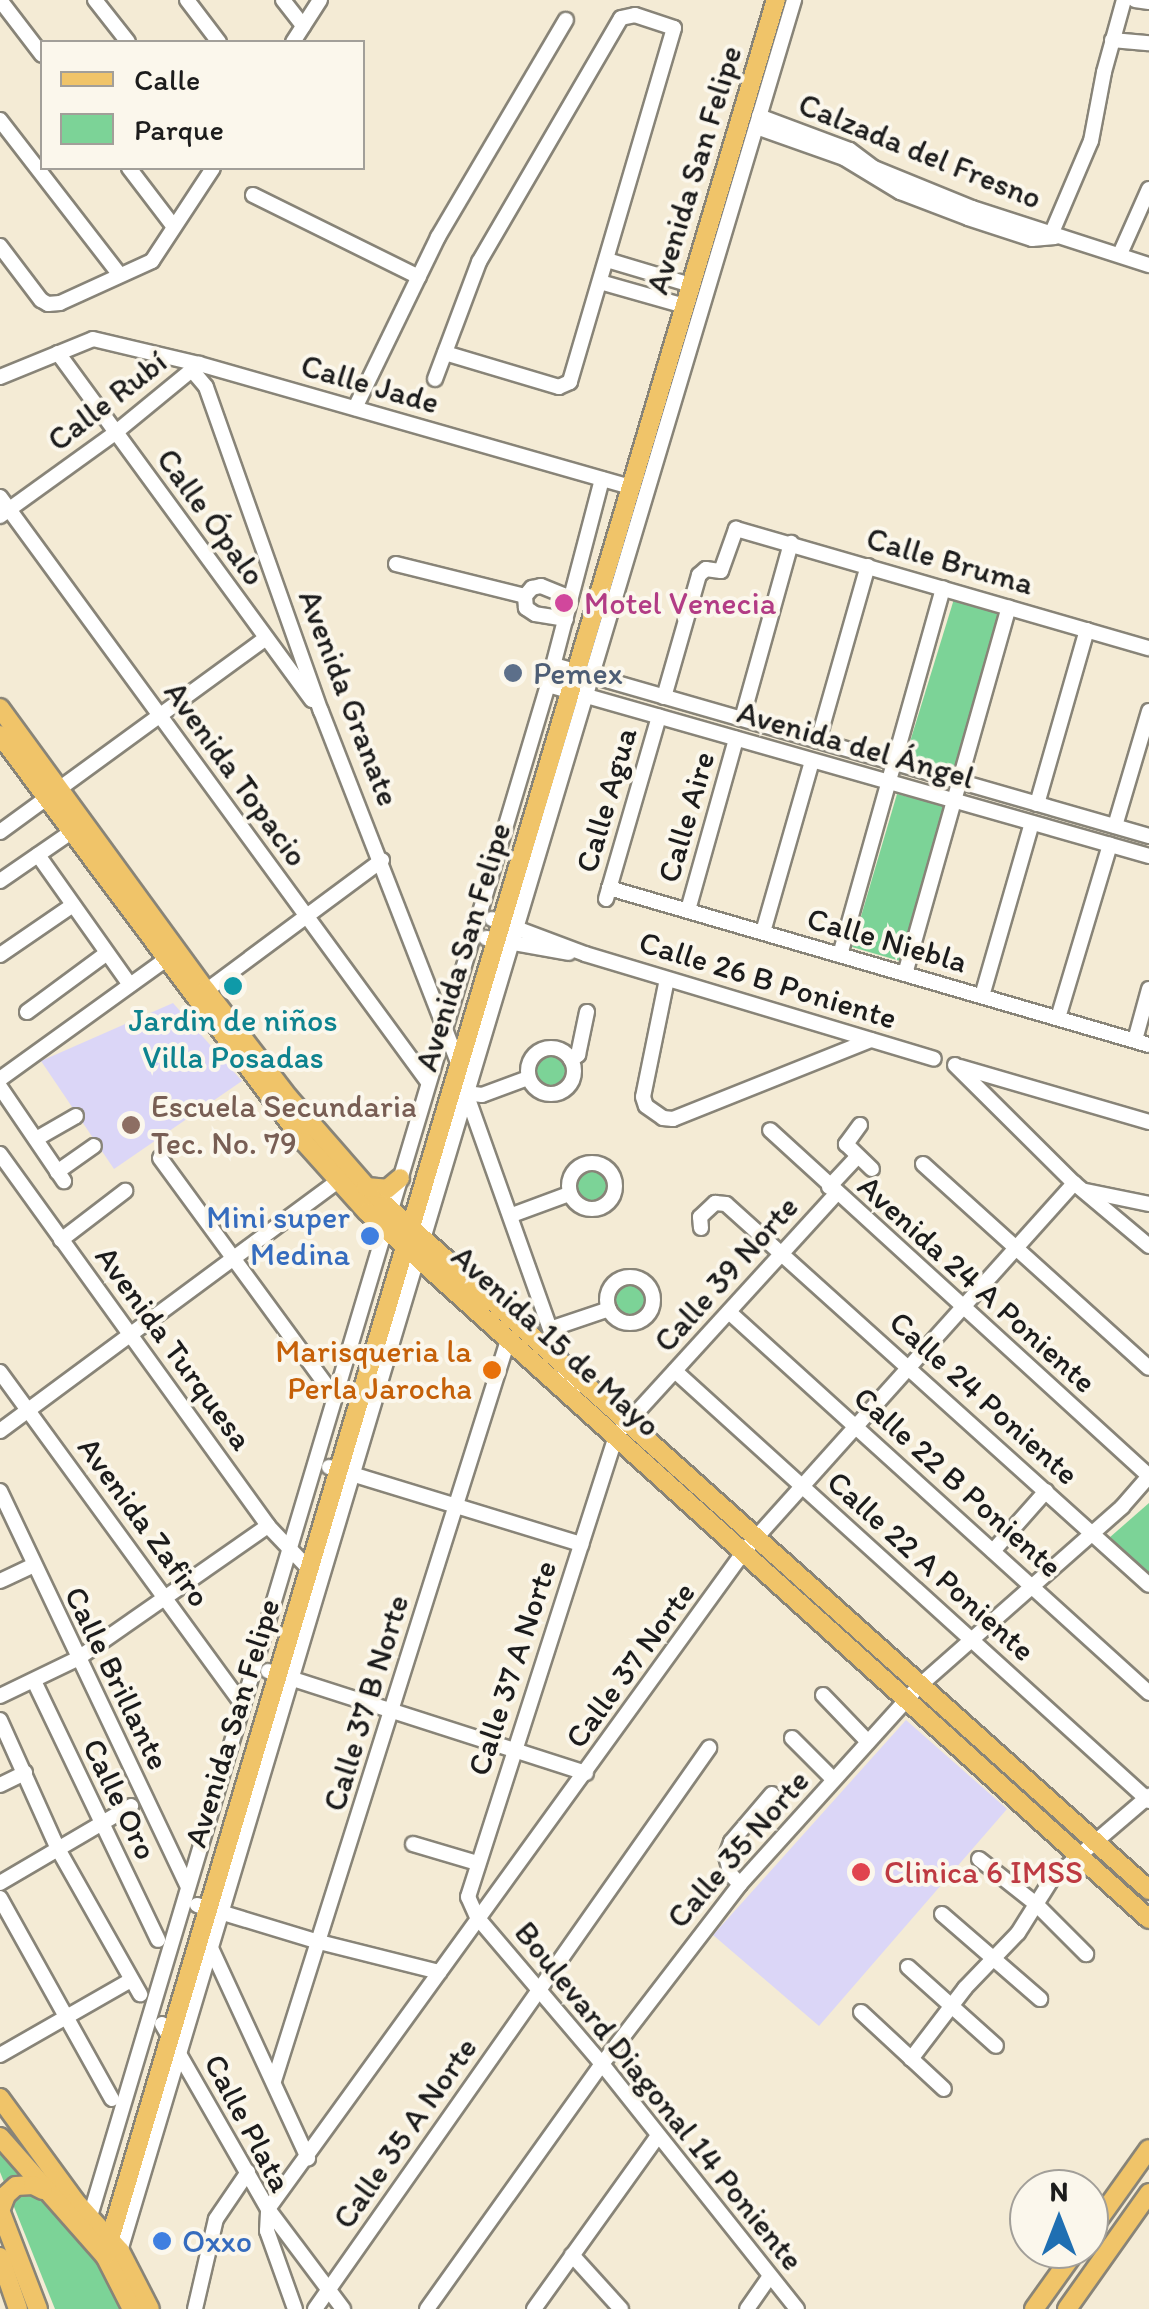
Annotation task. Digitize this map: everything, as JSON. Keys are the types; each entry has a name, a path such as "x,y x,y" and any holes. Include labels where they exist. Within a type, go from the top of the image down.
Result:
{"main road":[{"name":"Avenida San Felipe","path":"686,283 764,0"},
{"name":"Avenida San Felipe","path":"101,2238 170,2038 279,1675 300,1561 340,1470 404,1234 456,1057 500,932 679,305 771,46 776,0"},
{"name":"Avenida San Felipe","path":"572,670 572,611 673,374 679,305"},
{"name":"Avenida 15 de Mayo","path":"0,708 53,795 200,995 345,1176 508,1340 574,1396 622,1428"},
{"name":"Avenida 15 de Mayo","path":"0,736 53,795 70,832 166,960 200,995"},
{"name":"Avenida 15 de Mayo","path":"345,1176 366,1187 404,1234 567,1370 622,1428 914,1692 1149,1890"},
{"path":"366,1187 387,1189 400,1178"},
{"name":"Avenida 15 de Mayo","path":"914,1692 1149,1920"},
{"path":"0,2098 150,2309"},
{"path":"0,2136 48,2193 101,2238 132,2309"},
{"path":"1109,2205 1149,2150"},
{"path":"38,2309 0,2211 6,2195 16,2186 34,2185 48,2193"},
{"path":"1067,2309 1149,2193"},
{"path":"8,2231 0,2256 18,2309"},
{"path":"1034,2309 1063,2269"}],"street":[{"path":"0,0 40,52"},
{"path":"95,0 126,40"},
{"path":"187,0 218,40"},
{"path":"283,0 303,26"},
{"path":"294,40 320,0"},
{"name":"Avenida San Felipe","path":"101,2238 188,1887 243,1705 300,1561 335,1397 466,1093 500,932 572,670 758,121 771,46 794,0"},
{"path":"1054,235 1092,141 1124,0"},
{"path":"1135,0 1149,2"},
{"path":"435,379 445,352 479,262 627,14 670,24 675,34 566,386 445,352"},
{"path":"355,408 438,237 566,20"},
{"path":"1112,40 1149,42"},
{"path":"0,120 120,275"},
{"name":"Calzada del Fresno","path":"758,121 1005,220 1149,265"},
{"path":"131,170 174,227"},
{"path":"0,246 48,304 152,261 212,170"},
{"path":"1120,254 1149,189"},
{"path":"253,195 419,277"},
{"path":"607,260 686,283"},
{"path":"600,282 679,305"},
{"name":"Calle Jade","path":"58,353 93,339 355,408 626,486"},
{"path":"0,377 58,353"},
{"name":"Calle Ópalo","path":"58,353 320,711"},
{"name":"Calle Rubí","path":"3,508 116,433 195,366"},
{"name":"Avenida Granate","path":"195,366 206,387 320,711 446,1027 574,1396"},
{"name":"Avenida San Felipe","path":"572,611 602,478"},
{"name":"Avenida Topacio","path":"3,508 428,1082"},
{"name":"Calle Bruma","path":"736,529 1149,648"},
{"name":"Calle Agua","path":"664,696 700,575 706,570 721,572 736,529"},
{"name":"Calle Aire","path":"742,719 790,543"},
{"path":"396,564 525,596"},
{"path":"818,741 868,566"},
{"path":"541,586 572,611 535,614 526,608 525,596 532,588 541,586"},
{"path":"840,954 944,588"},
{"path":"905,974 1009,607"},
{"path":"1037,804 1087,630"},
{"path":"0,832 266,639"},
{"name":"Avenida del Ángel","path":"572,670 1149,836"},
{"name":"Avenida San Felipe","path":"279,1675 404,1234 400,1178 446,1027 566,690"},
{"name":"Avenida del Ángel","path":"566,690 1149,856"},
{"path":"1115,826 1149,711"},
{"name":"Calle Agua","path":"608,893 658,717"},
{"name":"Calle Aire","path":"688,910 736,739"},
{"path":"763,932 812,761"},
{"path":"982,996 1032,823"},
{"path":"0,881 70,832"},
{"path":"1058,1018 1110,845"},
{"path":"38,855 130,986"},
{"path":"200,995 382,860"},
{"name":"Calle Niebla","path":"608,893 688,910 1142,1042"},
{"path":"0,955 72,904"},
{"name":"Calle 26 B Poniente","path":"500,932 934,1059"},
{"path":"27,1012 107,953"},
{"path":"0,1079 166,960"},
{"path":"667,979 642,1097 646,1106 663,1118 673,1118 870,1040"},
{"path":"1142,1042 1149,989"},
{"path":"572,1060 578,1055 586,1012"},
{"path":"542,1049 558,1049 572,1060 574,1077 564,1090 538,1091 528,1078 529,1061 542,1049"},
{"path":"1149,1122 955,1065 1079,1186 1149,1246"},
{"path":"466,1093 482,1095 528,1078"},
{"path":"0,1087 60,1176 94,1146"},
{"path":"36,1139 76,1116"},
{"path":"860,1124 846,1144 872,1169"},
{"name":"Avenida 24 A Poniente","path":"770,1130 1149,1476"},
{"name":"Avenida Turquesa","path":"0,1154 268,1526 300,1561"},
{"name":"Calle 39 Norte","path":"622,1428 782,1253 858,1156"},
{"path":"160,1158 335,1397"},
{"path":"923,1164 1149,1368"},
{"path":"0,1430 345,1176"},
{"path":"1079,1186 1149,1204"},
{"name":"Calle 37 Norte","path":"268,2209 750,1544 1015,1250 1079,1186"},
{"path":"62,1240 125,1190"},
{"path":"512,1214 570,1194"},
{"name":"Calle 24 Poniente","path":"701,1228 700,1218 715,1203 722,1202 910,1366 1149,1585"},
{"path":"553,1328 609,1309"},
{"name":"Calle 22 B Poniente","path":"729,1312 1149,1693"},
{"name":"Calle 37 B Norte","path":"274,2081 508,1340"},
{"name":"Calle 22 A Poniente","path":"676,1371 1148,1798"},
{"name":"Avenida Zafiro","path":"0,1372 243,1705"},
{"name":"Calle 37 A Norte","path":"478,1917 468,1897 477,1863 580,1544 622,1428"},
{"path":"340,1470 580,1544"},
{"name":"Calle 35 Norte","path":"427,2309 602,2064 740,1884 914,1692 970,1638 1140,1491 1149,1476"},
{"name":"Calle Brillante","path":"0,1491 32,1566 188,1887"},
{"path":"993,1551 1046,1491"},
{"path":"0,1696 77,1659 268,1526"},
{"path":"0,1581 32,1566"},
{"path":"279,1675 586,1773"},
{"name":"Calle Oro","path":"34,1681 158,1940"},
{"path":"823,1695 868,1742"},
{"path":"0,1720 58,1849 140,1994"},
{"path":"792,1738 834,1780"},
{"name":"Calle 35 A Norte","path":"315,2309 709,1748"},
{"path":"0,1785 25,1773"},
{"path":"740,1884 731,1875 726,1856 731,1842 772,1794"},
{"path":"911,2060 952,2006 1018,1934 1036,1904 1078,1854 1148,1798"},
{"path":"0,1883 132,1806"},
{"path":"413,1844 477,1863"},
{"path":"979,1860 1036,1904 1086,1954"},
{"path":"0,1898 112,2099"},
{"path":"209,1908 439,1972"},
{"name":"Avenida San Felipe","path":"170,2038 210,1946 209,1908"},
{"path":"942,1914 996,1956 1040,1999"},
{"name":"Boulevard Diagonal 14 Poniente","path":"478,1917 602,2064 656,2137 797,2309"},
{"path":"210,1946 308,2158"},
{"path":"908,1967 996,2046"},
{"path":"0,2055 131,1980"},
{"path":"861,2012 944,2089"},
{"name":"Calle Plata","path":"170,2038 268,2209 266,2231 296,2309"},
{"path":"534,2309 656,2137"},
{"path":"194,2309 216,2219 248,2172"},
{"path":"268,2209 343,2309"},
{"path":"572,2255 621,2309"},
{"path":"747,2309 770,2276"}],"shaded area":[{"name":"Escuela Secundaria Tec. No. 79","path":"173,1003 242,1081 114,1169 41,1061"},
{"name":"Clinica 6 IMSS","path":"906,1720 1007,1809 819,2026 713,1935"}],"green space":[{"path":"954,599 998,614 955,775 905,758"},
{"path":"897,794 944,806 900,961 852,947"},
{"path":"556,1051 571,1065 567,1085 546,1092 531,1078 535,1058"},
{"path":"597,1167 612,1181 608,1200 587,1207 572,1193 576,1173"},
{"path":"635,1281 650,1295 646,1315 625,1322 610,1308 615,1288"},
{"path":"1149,1503 1149,1574 1109,1538"},
{"path":"0,2148 107,2271 123,2309 55,2309 0,2172"}],"place":[{"name":"Motel Venecia","path":"564,603"},
{"name":"Pemex","path":"513,673"},
{"name":"Jardin de niños Villa Posadas","path":"233,986"},
{"name":"Escuela Secundaria Tec. No. 79","path":"131,1125"},
{"name":"Mini super Medina","path":"370,1236"},
{"name":"Marisqueria la Perla Jarocha","path":"492,1370"},
{"name":"Clinica 6 IMSS","path":"861,1872"},
{"name":"Oxxo","path":"162,2241"}]}
